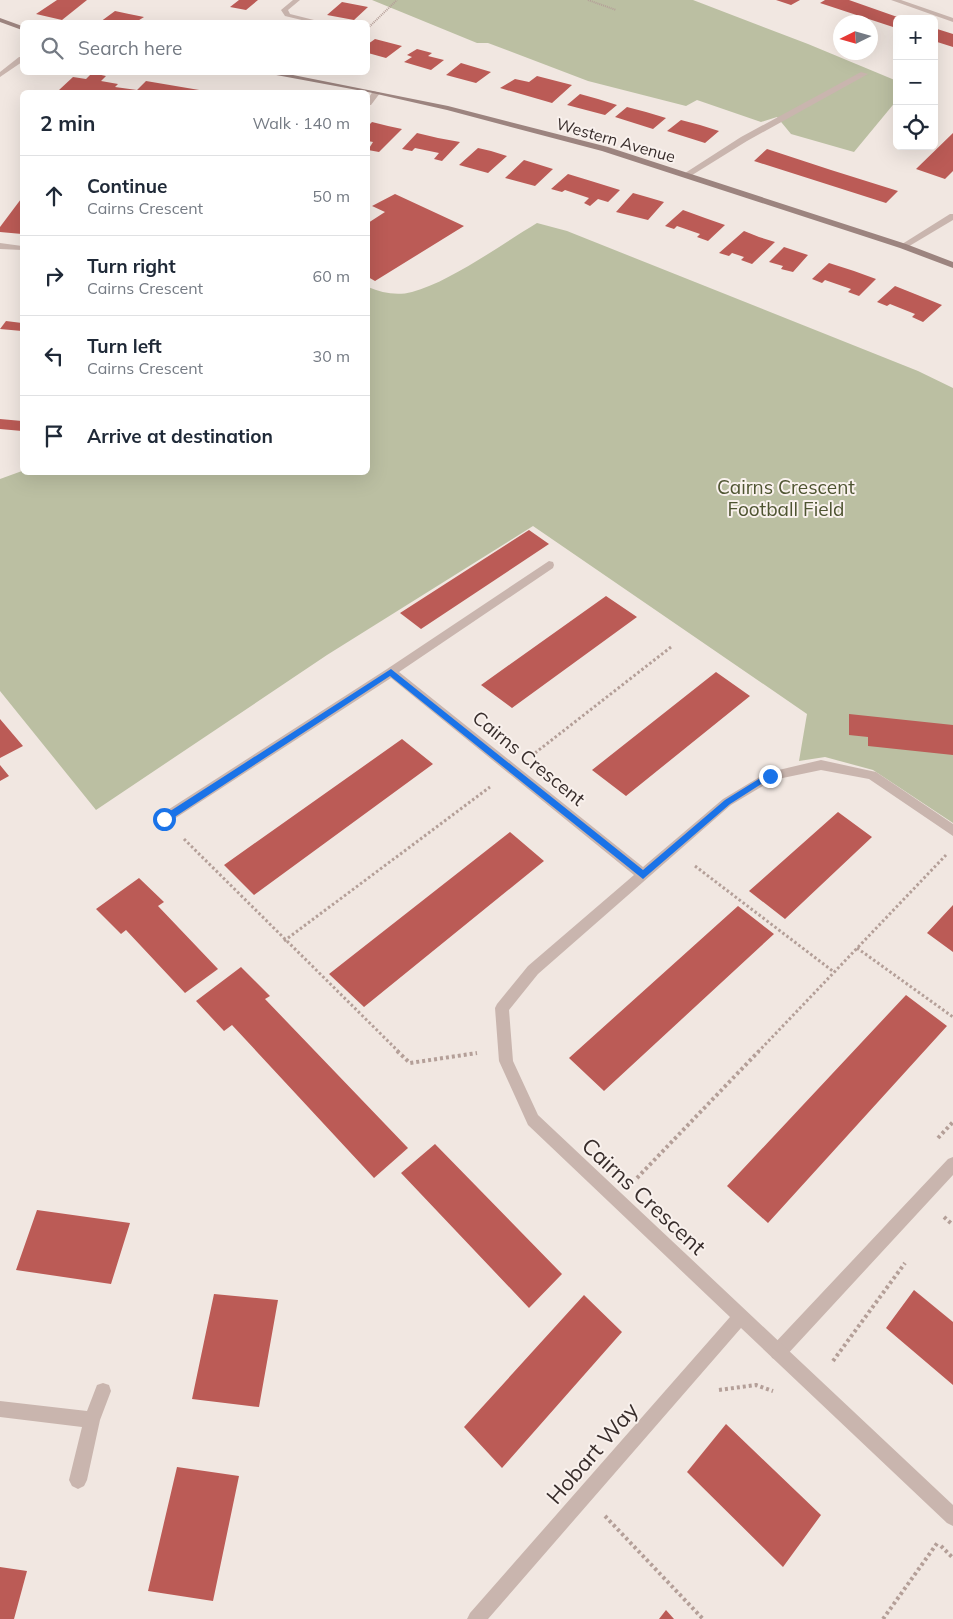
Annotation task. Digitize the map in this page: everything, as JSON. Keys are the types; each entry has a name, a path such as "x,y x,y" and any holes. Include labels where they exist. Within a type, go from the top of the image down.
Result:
{"street":[{"path":"297,0 284,10 287,15 308,20"},
{"path":"894,0 953,20"},
{"path":"0,20 20,27"},
{"path":"0,75 20,60"},
{"path":"686,175 744,139 864,74"},
{"name":"Western Avenue","path":"294,75 362,90"},
{"name":"Western Avenue","path":"370,92 448,108 605,149 903,246 953,265"},
{"path":"370,100 376,93"},
{"path":"903,246 953,216"},
{"path":"0,246 20,248"},
{"path":"164,819 391,672 549,565"},
{"name":"Cairns Crescent","path":"391,672 643,875"},
{"name":"Cairns Crescent","path":"953,831 872,775 821,765 770,776 728,802 673,848 533,970 502,1008 506,1061 533,1120 953,1517"},
{"path":"778,1352 953,1164"},
{"name":"Hobart Way","path":"476,1619 741,1316"},
{"path":"78,1480 92,1420 103,1390"},
{"path":"0,1408 92,1420"}],"path":[{"path":"370,26 397,0"},
{"path":"588,0 616,10"},
{"path":"284,941 512,770 671,647"},
{"path":"164,819 284,941 410,1063 505,1048"},
{"path":"673,848 834,972"},
{"path":"617,1199 953,848"},
{"path":"857,948 953,1017"},
{"path":"941,1215 953,1224"},
{"path":"814,1386 906,1262"},
{"path":"713,1397 719,1390 756,1385 774,1392"},
{"path":"598,1523 611,1508"},
{"path":"604,1516 703,1619"},
{"path":"930,1536 953,1558"},
{"path":"883,1619 937,1543"}],"green space":[{"path":"372,0 693,0 833,54 833,60 846,60 893,79 893,105 854,152 791,134 777,117 761,122 697,100 686,106 588,81 488,43 477,43"},
{"name":"Cairns Crescent Football Field","path":"537,223 567,231 918,371 953,388 953,823 873,770 825,757 799,761 807,714 533,526 327,655 96,810 0,691 0,479 20,472 20,475 370,475 370,288 395,294 412,292 443,280 476,262"}],"building":[{"path":"57,0 87,0 62,20 36,14"},
{"path":"239,0 258,0 246,10 230,7"},
{"path":"776,0 800,0 791,5"},
{"path":"825,0 849,0 893,15 893,27 878,22 878,15 856,15 820,3"},
{"path":"342,2 368,7 354,20 327,15"},
{"path":"115,11 144,17 139,20 103,20"},
{"path":"938,29 953,34 953,47 938,42"},
{"path":"375,39 402,46 386,58 370,54 370,43"},
{"path":"417,49 432,53 428,56 444,60 431,70 404,62 412,57 407,55"},
{"path":"461,63 491,72 476,83 446,75"},
{"path":"90,75 106,76 101,81 118,84 115,87 137,90 59,90 73,77 86,79"},
{"path":"537,76 572,85 552,103 500,88 515,79 529,82"},
{"path":"146,81 199,90 137,90"},
{"path":"580,94 617,105 605,115 567,105"},
{"path":"627,107 666,118 653,129 615,117"},
{"path":"681,120 719,131 705,143 667,131"},
{"path":"372,122 402,129 379,152 370,150 373,142 370,141 370,124"},
{"path":"417,133 460,142 442,161 434,159 439,153 415,148 412,151 402,149"},
{"path":"953,133 953,171 945,179 916,169 936,150 938,150 938,148"},
{"path":"478,148 507,156 488,173 459,165"},
{"path":"767,149 898,191 886,203 754,161"},
{"path":"524,160 553,169 535,186 505,178"},
{"path":"568,174 620,190 608,202 598,199 590,206 584,203 589,198 565,190 562,192 551,189"},
{"path":"633,193 664,202 648,220 616,212"},
{"path":"395,194 464,226 375,281 370,278 370,222 385,212 372,206"},
{"path":"20,200 20,234 0,232 0,227"},
{"path":"683,210 725,225 708,241 697,237 700,234 677,226 674,229 665,226"},
{"path":"744,231 775,242 752,264 741,260 744,257 732,253 729,256 719,253"},
{"path":"784,247 808,255 793,272 781,269 783,266 769,262"},
{"path":"829,263 876,279 859,296 848,292 851,289 825,280 822,283 812,279"},
{"path":"895,286 942,305 923,322 912,317 915,314 890,304 887,306 877,302"},
{"path":"6,321 20,323 20,331 0,329"},
{"path":"0,419 20,421 20,431 0,429"},
{"path":"529,530 549,544 421,629 400,613"},
{"path":"606,596 637,617 512,708 481,685"},
{"path":"716,672 750,696 626,796 592,770"},
{"path":"849,714 953,725 953,755 868,746 868,737 849,735"},
{"path":"0,719 23,746 0,758"},
{"path":"402,739 433,764 254,895 224,865"},
{"path":"0,765 9,776 0,781"},
{"path":"838,812 872,837 785,919 749,891"},
{"path":"510,832 544,861 364,1007 329,974"},
{"path":"139,878 164,902 158,906 218,969 185,993 126,930 121,934 96,909"},
{"path":"953,905 953,952 927,933"},
{"path":"738,906 774,934 604,1091 569,1058"},
{"path":"241,967 270,996 265,999 408,1148 374,1178 232,1025 224,1031 196,1001"},
{"path":"906,995 947,1026 768,1223 727,1186"},
{"path":"435,1144 562,1274 529,1308 401,1173"},
{"path":"37,1210 130,1223 111,1284 16,1270"},
{"path":"914,1290 953,1322 953,1385 886,1328"},
{"path":"214,1294 278,1300 259,1407 192,1399"},
{"path":"584,1295 622,1332 502,1468 464,1427"},
{"path":"726,1424 821,1515 783,1567 687,1472"},
{"path":"177,1467 239,1476 213,1601 148,1591"},
{"path":"0,1567 27,1571 14,1619 0,1619"},
{"path":"666,1610 674,1619 659,1619"}],"route":[{"path":"164,819 391,672 643,875 728,802 770,776"}]}
